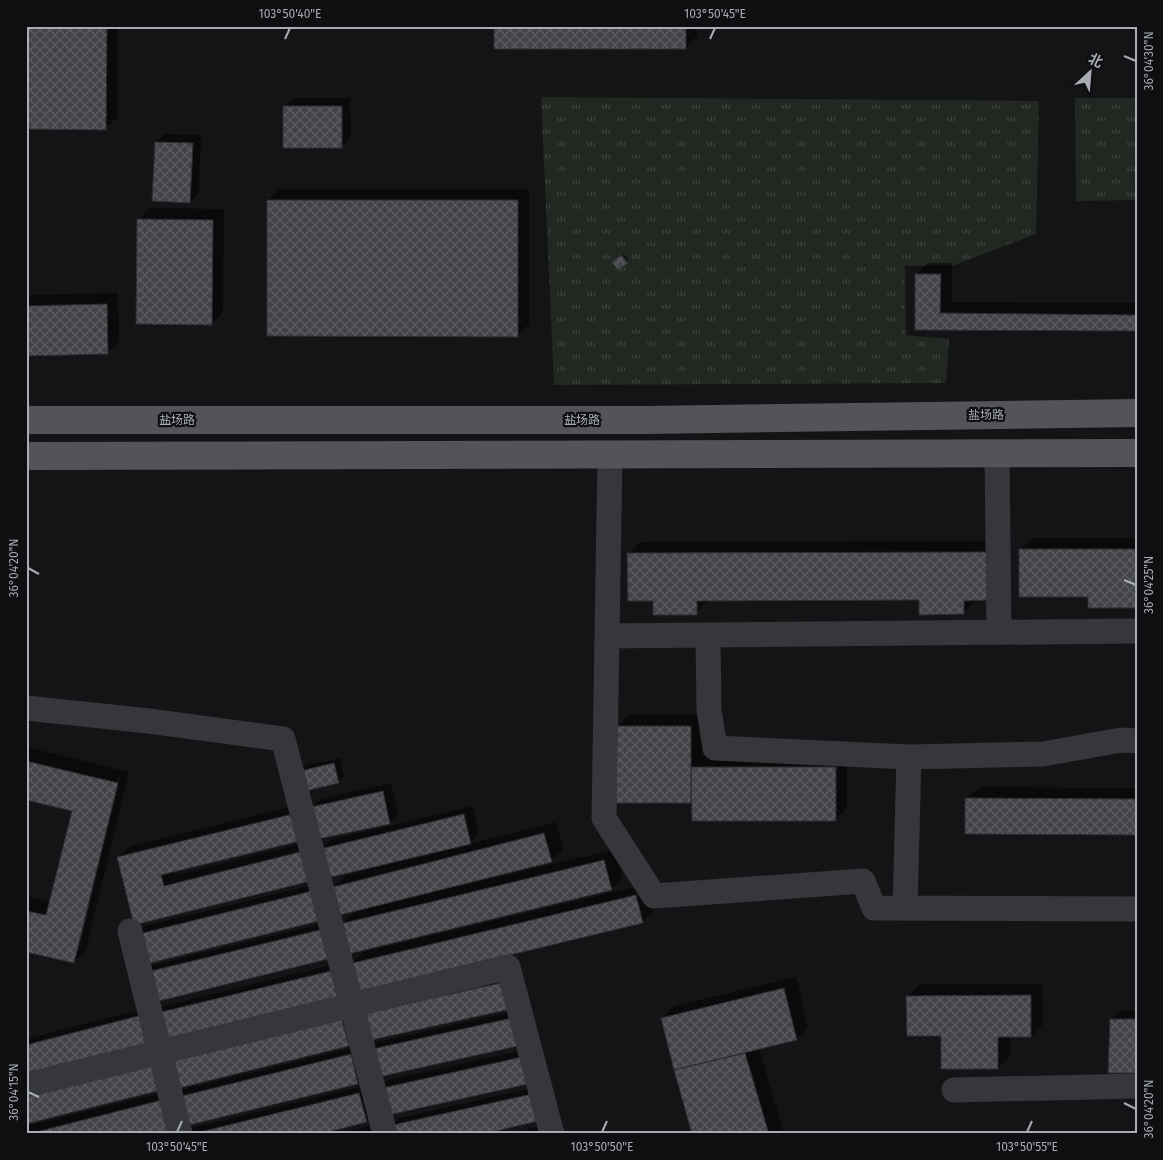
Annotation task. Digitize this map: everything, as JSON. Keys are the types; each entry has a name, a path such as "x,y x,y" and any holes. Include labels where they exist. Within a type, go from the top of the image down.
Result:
{"main road":[{"name":"盐场路","path":"26,420 646,420 1137,413"},
{"path":"26,456 1137,453"}],"street":[{"path":"997,453 999,632"},
{"path":"610,454 604,818 654,896 863,881 874,908 1137,909"},
{"path":"607,636 1137,630"},
{"path":"708,635 709,710 715,748 909,757 1044,754 1121,740 1137,741"},
{"path":"26,708 149,721 283,739 385,1134"},
{"path":"906,908 909,757"},
{"path":"130,930 180,1134"},
{"path":"26,1085 508,967 552,1134"},
{"path":"954,1090 1137,1086"}],"green space":[{"path":"541,97 1039,101 1036,234 955,265 905,266 906,335 949,339 946,383 554,385"},
{"path":"1075,98 1137,98 1137,200 1076,201"}],"building":[{"path":"26,26 107,26 106,130 26,129"},
{"path":"494,26 686,26 686,49 494,49"},
{"path":"283,106 342,106 342,148 283,148"},
{"path":"155,142 193,143 190,203 152,201"},
{"path":"267,200 518,200 518,337 267,336"},
{"path":"137,219 213,220 212,325 136,324"},
{"path":"621,255 628,263 618,270 612,262"},
{"path":"915,274 941,274 940,313 1137,315 1137,331 915,330"},
{"path":"107,304 108,354 26,356 26,306"},
{"path":"1019,549 1137,549 1137,608 1088,608 1088,597 1019,597"},
{"path":"987,552 987,600 964,601 964,614 919,615 919,600 697,601 697,615 653,615 653,601 628,601 627,553"},
{"path":"615,726 691,726 691,803 616,803"},
{"path":"26,761 118,783 74,963 26,952 26,911 46,915 72,811 26,800"},
{"path":"334,763 339,783 305,791 300,771"},
{"path":"691,767 836,767 836,821 692,821"},
{"path":"383,791 390,824 318,839 311,807"},
{"path":"965,798 1137,799 1137,835 965,834"},
{"path":"293,814 300,841 161,875 164,886 304,851 311,881 134,925 117,857"},
{"path":"464,814 471,844 327,878 320,849"},
{"path":"544,833 552,862 340,915 333,887"},
{"path":"604,860 612,890 348,954 340,924"},
{"path":"312,891 319,921 142,965 135,935"},
{"path":"636,895 643,923 356,992 349,964"},
{"path":"320,930 328,959 151,1003 143,973"},
{"path":"331,971 338,1000 161,1044 153,1014"},
{"path":"505,982 511,1009 367,1041 361,1014"},
{"path":"784,988 797,1040 674,1070 661,1018"},
{"path":"1031,995 1031,1037 998,1037 998,1069 941,1069 941,1036 907,1036 906,996"},
{"path":"142,1015 149,1046 26,1075 26,1045"},
{"path":"341,1017 349,1046 171,1090 164,1060"},
{"path":"512,1018 518,1046 374,1078 368,1050"},
{"path":"1110,1019 1137,1019 1137,1073 1108,1073"},
{"path":"745,1053 769,1134 692,1134 674,1070"},
{"path":"351,1054 358,1084 181,1127 174,1098"},
{"path":"522,1057 528,1084 384,1116 378,1089"},
{"path":"154,1062 161,1090 26,1124 26,1094"},
{"path":"359,1093 367,1122 320,1134 192,1134"},
{"path":"532,1094 538,1121 484,1134 390,1134 388,1126"},
{"path":"162,1100 169,1130 156,1134 28,1134"}]}
